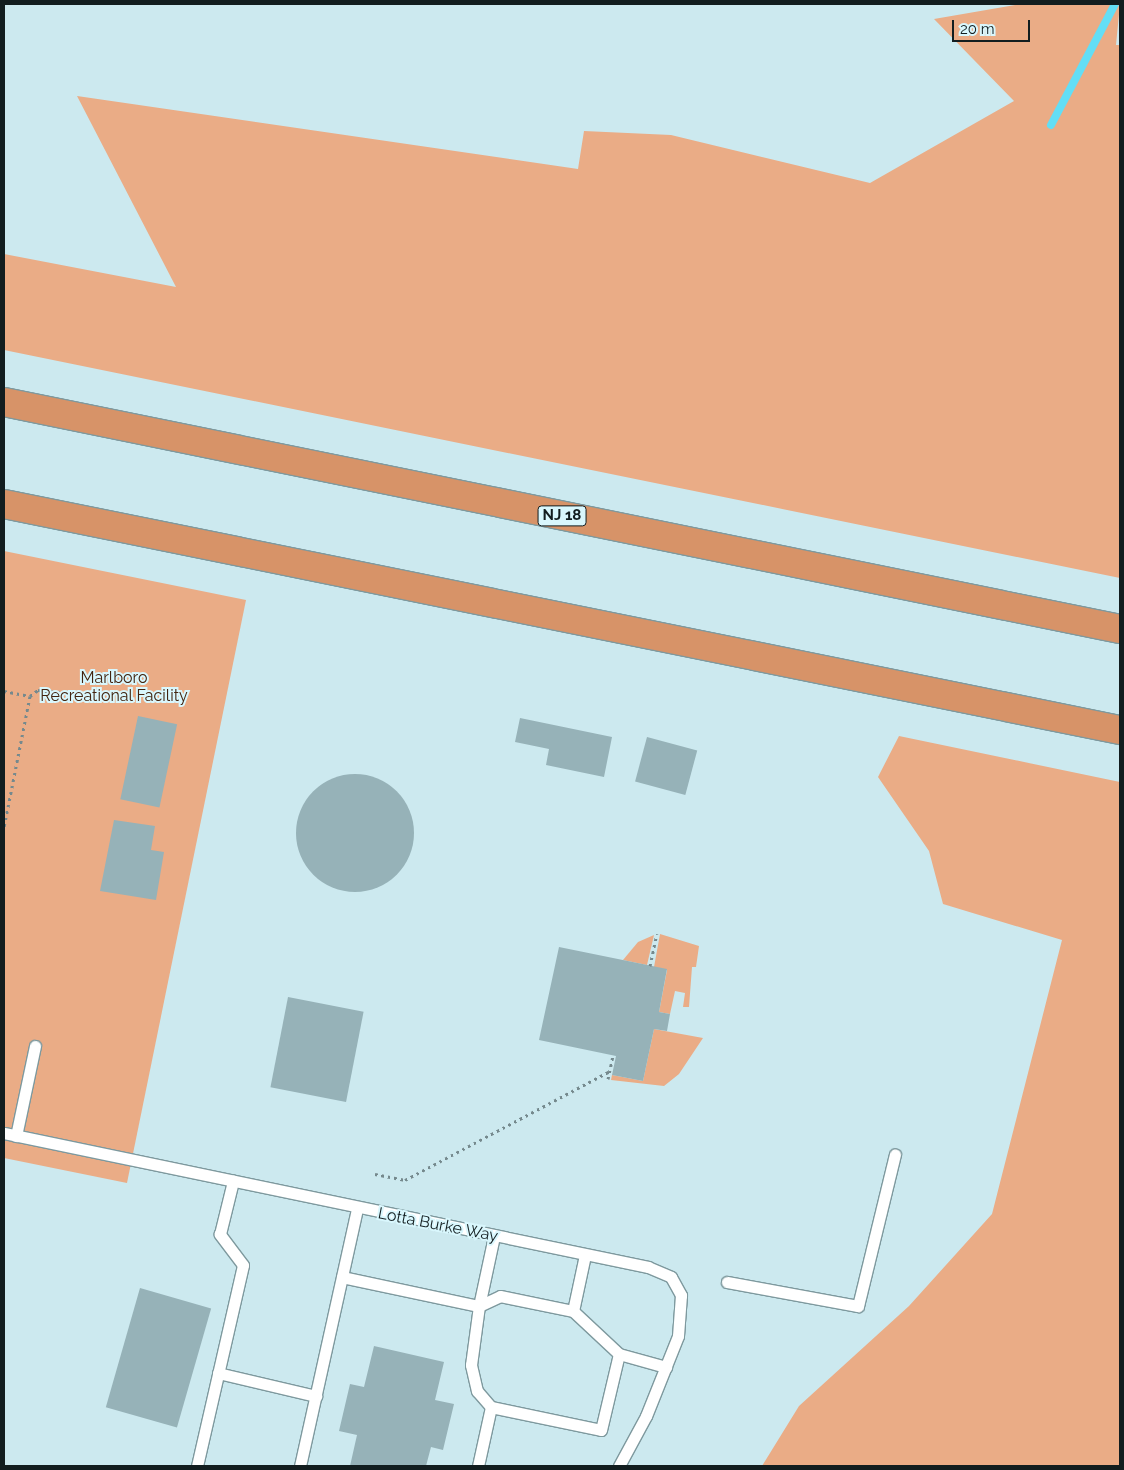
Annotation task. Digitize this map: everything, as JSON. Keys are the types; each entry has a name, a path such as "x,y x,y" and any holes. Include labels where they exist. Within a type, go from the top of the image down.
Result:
{"highway":[{"name":"NJ 18","path":"4,402 1120,629"},
{"path":"4,504 1120,730"}],"lane":[{"path":"16,1136 35,1046"},
{"name":"Lotta Burke Way","path":"4,1133 357,1208 648,1267 671,1277 681,1295 682,1317 666,1367 619,1466"},
{"path":"727,1282 858,1306 895,1154"},
{"path":"197,1466 243,1266 220,1234 234,1181"},
{"path":"300,1466 357,1208"},
{"path":"494,1236 479,1306 471,1364 477,1391 491,1407 601,1430 619,1354"},
{"path":"573,1311 585,1254"},
{"path":"342,1277 479,1306 500,1296 573,1311 619,1354 666,1367"},
{"path":"218,1374 316,1396"},
{"path":"478,1466 491,1407"}],"path":[{"path":"4,690 30,696"},
{"path":"4,827 30,696 38,690 69,693"},
{"path":"650,966 657,934"},
{"path":"608,1079 613,1055"},
{"path":"375,1174 405,1180 610,1071"}],"green space":[{"path":"1021,4 1120,4 1116,45 1120,45 1120,578 4,350 4,254 176,287 77,96 578,169 584,131 671,135 870,183 1014,101 934,19"},
{"name":"Marlboro Recreational Facility","path":"4,551 246,600 127,1183 4,1158"},
{"path":"899,736 1120,782 1120,1466 762,1466 799,1406 909,1306 992,1214 1062,940 943,904 929,851 878,777"},
{"path":"660,934 699,946 696,967 692,967 689,1007 683,1007 685,993 675,991 670,1014 659,1012 667,970 654,967"},
{"path":"654,935 647,965 623,960 638,942"},
{"path":"654,1029 703,1038 679,1074 664,1086 611,1080 612,1075 643,1081"}],"building":[{"path":"138,716 177,724 159,807 120,799"},
{"path":"520,718 612,737 604,777 546,765 549,749 515,742"},
{"path":"647,737 697,750 685,795 635,781"},
{"path":"355,774 378,778 397,791 410,810 414,833 410,856 397,875 378,888 355,892 332,888 313,875 300,856 296,833 300,810 313,791 332,778"},
{"path":"114,820 155,826 151,850 164,852 156,900 100,891"},
{"path":"559,947 667,969 659,1012 670,1014 667,1031 654,1029 643,1081 612,1075 616,1056 539,1040"},
{"path":"288,997 364,1012 346,1102 270,1087"},
{"path":"140,1288 211,1308 177,1428 106,1407"},
{"path":"374,1346 444,1362 435,1400 454,1404 443,1450 431,1447 426,1466 350,1466 357,1435 339,1431 350,1384 364,1387"}],"waterway":[{"path":"1051,125 1115,4"}]}
